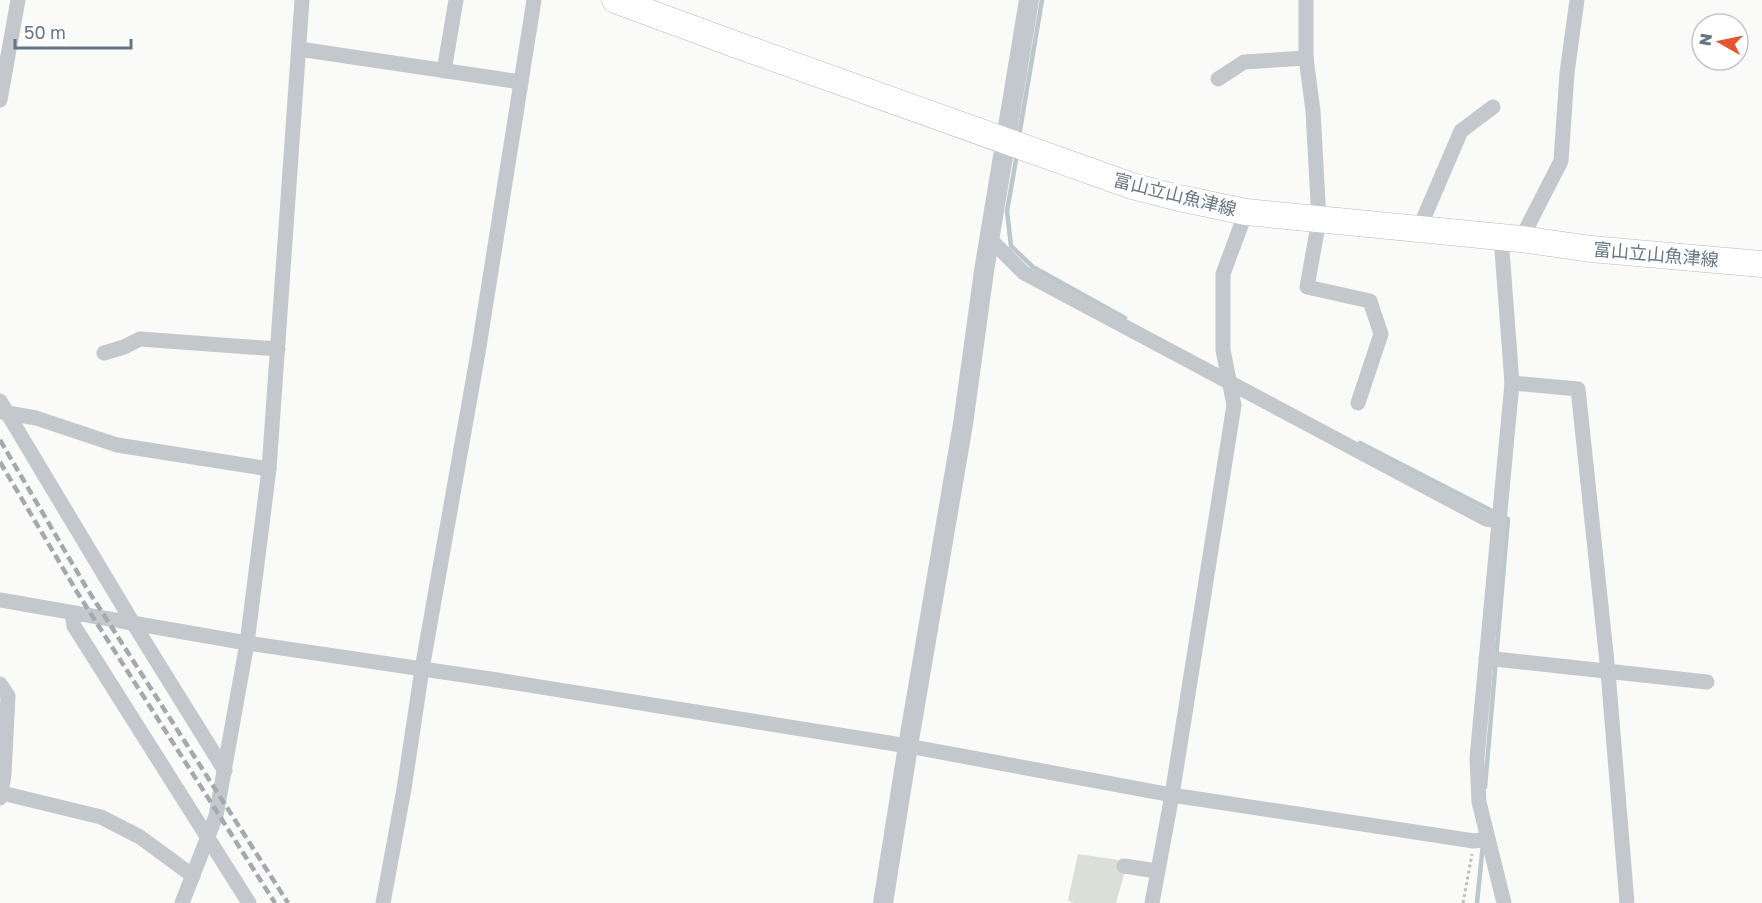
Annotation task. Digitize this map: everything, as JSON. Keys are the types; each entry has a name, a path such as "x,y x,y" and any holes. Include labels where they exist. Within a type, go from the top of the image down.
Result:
{"main road":[{"name":"富山立山魚津線","path":"615,0 1132,186 1179,198 1246,212 1511,238 1591,249 1762,264"}],"street":[{"path":"0,100 18,0"},
{"path":"182,903 216,816 247,643 269,469 302,0"},
{"path":"444,71 456,0"},
{"path":"383,903 479,347 534,0"},
{"path":"883,903 963,424 989,237 1029,0"},
{"path":"1306,0 1306,58 1313,111 1319,220 1307,287 1370,301 1381,334 1358,403"},
{"path":"1504,903 1480,840 1477,758 1512,383 1511,238 1562,161 1567,73 1577,0"},
{"path":"299,49 521,82"},
{"path":"1218,79 1244,62 1306,58"},
{"path":"1419,229 1461,131 1493,107"},
{"path":"1152,903 1172,795 1234,405 1223,350 1223,274 1246,212"},
{"path":"989,237 1024,273 1486,519 1498,521"},
{"path":"104,353 140,339 278,349"},
{"path":"1512,383 1578,389 1608,672 1627,903"},
{"path":"2,408 117,445 269,469"},
{"path":"2,408 225,771"},
{"path":"0,600 247,643 908,746 1172,795 1480,840"},
{"path":"72,613 74,626 249,903"},
{"path":"1486,658 1707,682"},
{"path":"0,684 8,696 1,795 101,817 140,837 193,876"},
{"path":"1124,866 1157,871"}],"path":[{"path":"1463,903 1480,840"}],"shaded area":[{"path":"1078,854 1125,861 1116,903 1073,903 1068,900"}],"waterway":[{"path":"1019,136 1042,0"},
{"path":"1017,154 1007,211 1011,246 1033,267 1125,318"},
{"path":"1360,443 1496,513"},
{"path":"1485,787 1508,519 1504,517"},
{"path":"1477,903 1483,844"}],"railway":[{"path":"0,440 86,587 288,903"},
{"path":"0,462 77,592 275,903"}]}
